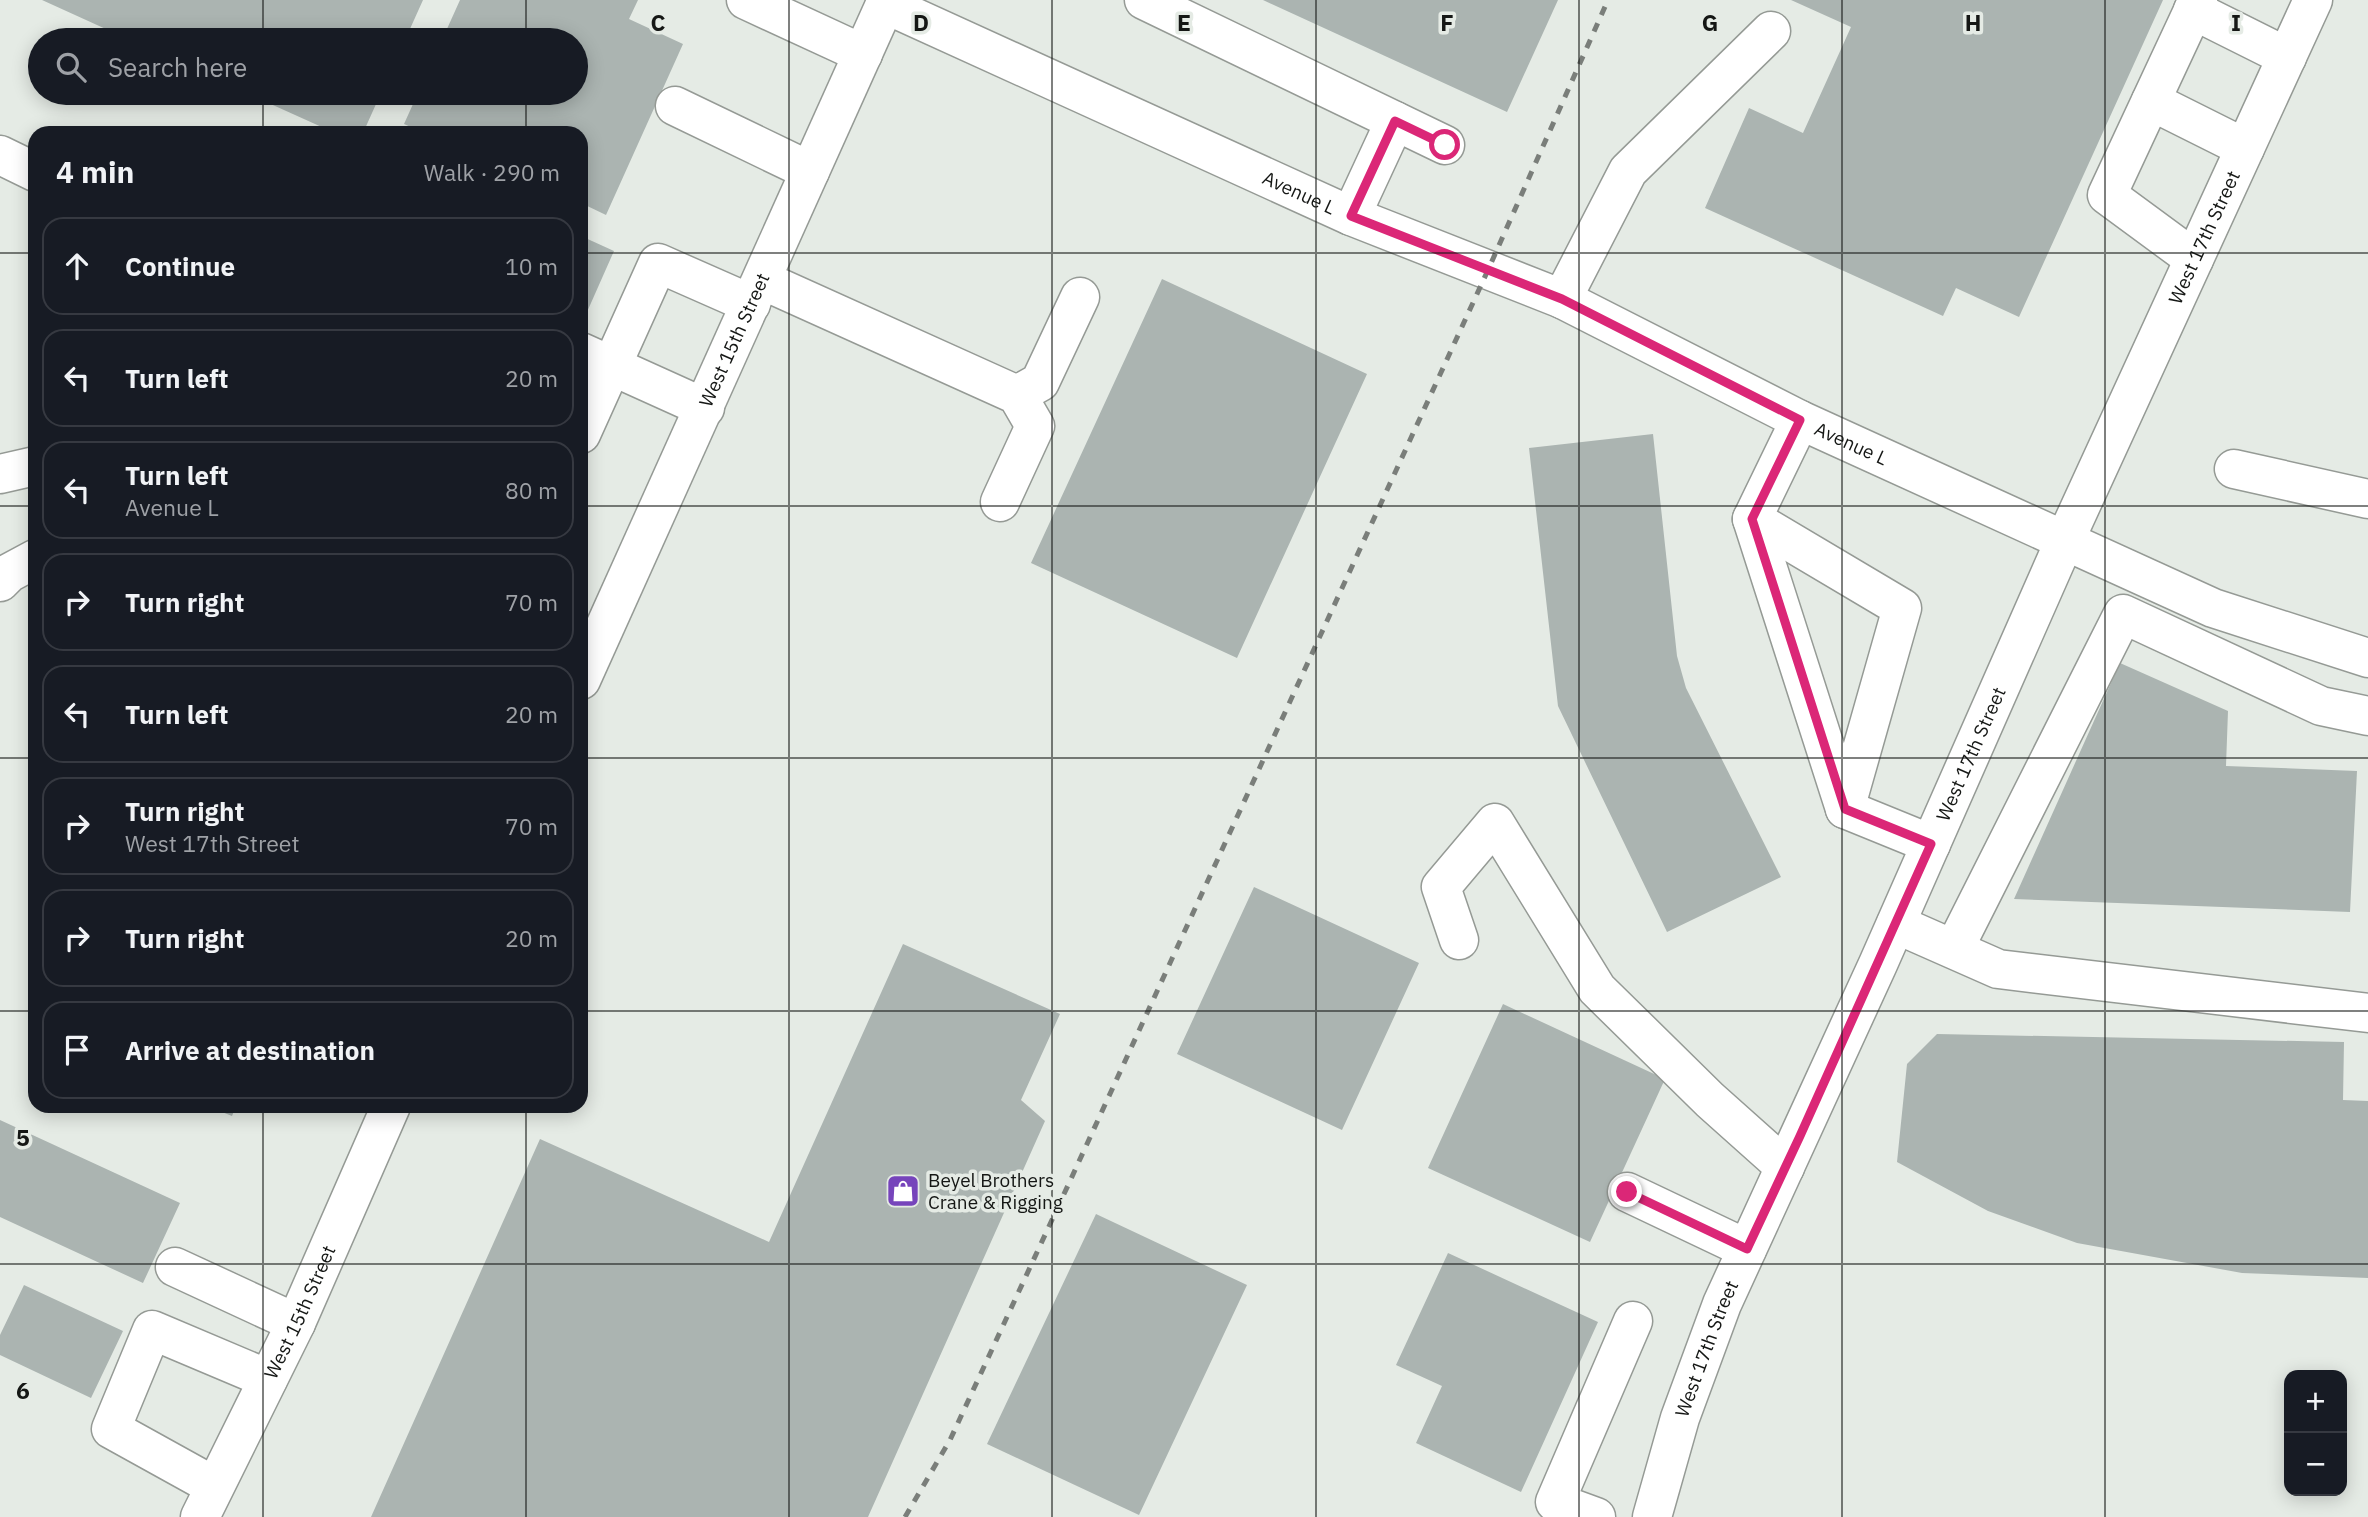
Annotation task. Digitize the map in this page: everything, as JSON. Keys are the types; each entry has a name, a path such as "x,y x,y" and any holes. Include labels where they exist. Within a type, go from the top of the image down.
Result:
{"street":[{"path":"746,0 863,54"},
{"path":"1144,0 1445,145"},
{"name":"West 17th Street","path":"1652,1517 1681,1418 1722,1304 1896,923 2065,541 2313,0"},
{"name":"West 15th Street","path":"588,665 886,2"},
{"name":"Avenue L","path":"886,2 1351,216 1562,299 1800,420 2213,608 2368,658"},
{"path":"2194,259 2107,195 2195,5 2287,57"},
{"path":"1562,299 1628,171 1771,31"},
{"path":"2151,101 2245,148"},
{"path":"675,106 810,171"},
{"path":"1351,216 1395,121"},
{"path":"0,155 28,169"},
{"path":"588,401 597,358 659,263 756,292 1017,395 1035,426 1000,502"},
{"path":"1017,395 1040,382 1080,297"},
{"path":"597,358 705,408"},
{"path":"1800,420 1752,519 1845,809"},
{"path":"0,474 28,468"},
{"path":"2234,469 2368,499"},
{"path":"1752,519 1902,608 1845,809"},
{"path":"0,582 9,573 28,563"},
{"path":"1954,949 2123,614 2321,706 2368,716"},
{"path":"1845,809 1931,844"},
{"path":"1459,940 1441,887 1495,823 1597,989 1710,1100 1785,1167"},
{"path":"1896,923 1998,969 2368,1013"},
{"name":"West 15th Street","path":"207,1501 296,1323 388,1113"},
{"path":"1627,1192 1747,1249"},
{"path":"175,1267 296,1323"},
{"path":"1596,1517 1555,1502 1633,1321"},
{"path":"207,1501 111,1429 152,1330 268,1379"}],"building":[{"path":"42,0 423,0 410,28 104,28"},
{"path":"460,0 638,0 629,19 683,44 606,215 588,206 588,126 404,124 413,105 588,105 588,28 447,28"},
{"path":"1263,0 1558,0 1507,112"},
{"path":"1791,0 2163,0 2019,317 1956,288 1943,316 1705,208 1749,108 1803,133 1851,27"},
{"path":"273,105 376,105 366,126 319,126"},
{"path":"588,239 614,251 588,310"},
{"path":"1162,279 1367,374 1237,658 1031,563"},
{"path":"1653,434 1677,656 1686,688 1781,877 1667,932 1558,706 1529,448"},
{"path":"2120,663 2228,711 2226,766 2357,771 2350,912 2014,899"},
{"path":"1254,887 1419,963 1342,1130 1177,1054"},
{"name":"Beyel Brothers Crane & Rigging","path":"903,944 1060,1014 1021,1100 1045,1121 868,1517 371,1517 540,1139 769,1242"},
{"path":"1503,1004 1665,1079 1590,1242 1428,1168"},
{"path":"1937,1034 2344,1042 2343,1100 2368,1101 2368,1278 2242,1273 2077,1243 1988,1211 1897,1162 1907,1064"},
{"path":"0,1120 180,1203 143,1283 0,1217"},
{"path":"1096,1214 1247,1285 1139,1515 987,1444"},
{"path":"1448,1253 1598,1322 1521,1492 1416,1443 1442,1386 1396,1365"},
{"path":"24,1285 123,1331 91,1398 0,1355 0,1335"}],"railway":[{"path":"905,1517 950,1440 1488,270 1608,0"}],"place":[{"name":"Beyel Brothers Crane & Rigging","path":"903,1191"}],"route":[{"path":"1445,145 1395,121 1351,216 1562,299 1800,420 1752,519 1845,809 1931,844 1747,1249 1627,1192"}]}
